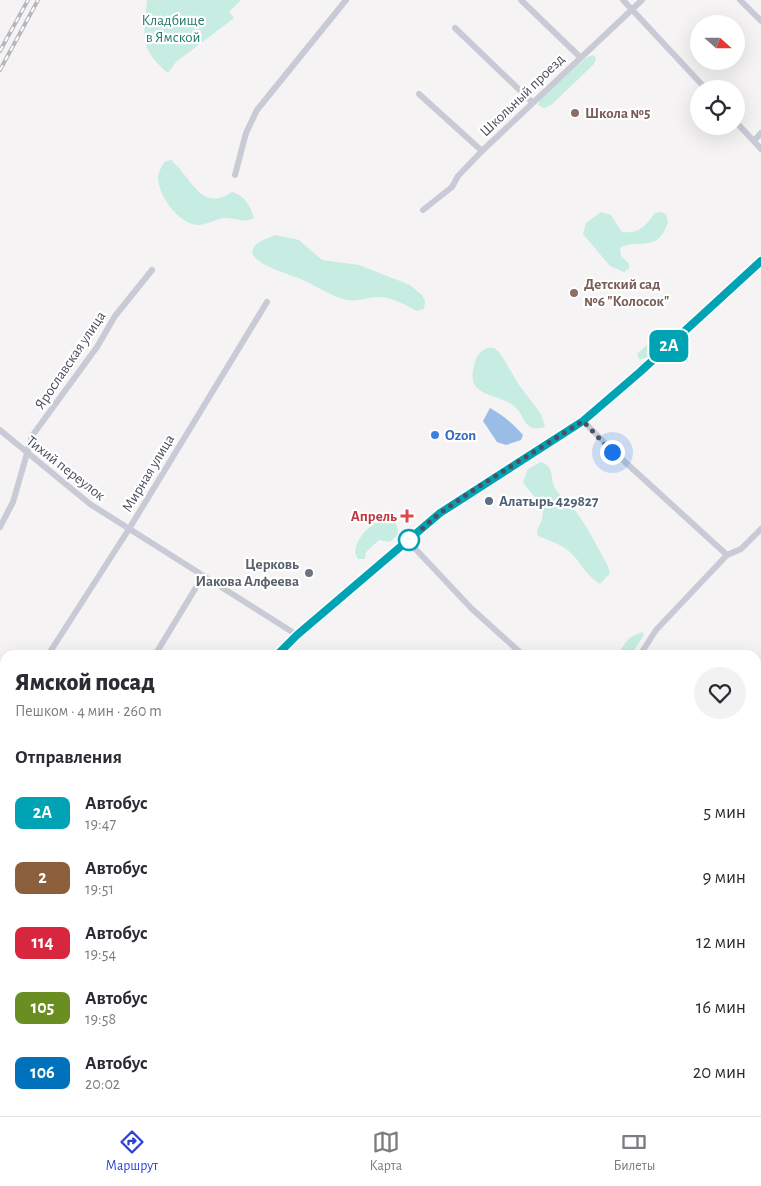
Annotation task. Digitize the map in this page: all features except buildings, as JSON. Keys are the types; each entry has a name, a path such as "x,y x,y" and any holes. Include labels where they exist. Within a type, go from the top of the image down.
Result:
{"main road":[{"path":"282,650 297,635 440,513 583,421 640,372 761,261"}],"street":[{"path":"235,175 246,133 257,110 346,0"},
{"path":"521,0 580,57"},
{"path":"623,0 698,80"},
{"name":"Школьный проезд","path":"423,210 452,187 458,176 482,151 642,0"},
{"path":"740,0 761,20"},
{"path":"456,28 532,102"},
{"path":"419,94 482,151"},
{"path":"745,132 761,149"},
{"path":"754,141 761,133"},
{"name":"Ярославская улица","path":"0,526 13,502 32,436 97,347 115,316 152,270"},
{"name":"Мирная улица","path":"51,650 129,529 267,302"},
{"path":"583,421 612,452 727,555"},
{"name":"Тихий переулок","path":"0,430 28,455 90,504 297,635"},
{"path":"643,650 656,630 727,555 741,549 761,529"},
{"path":"408,541 471,608 517,650"},
{"path":"158,650 203,576"}],"green space":[{"name":"Кладбище в Ямской","path":"147,0 241,0 229,12 234,18 176,62 168,73 158,64 147,48 144,32"},
{"path":"593,55 596,58 594,64 551,105 544,108 538,105 541,98 587,57"},
{"path":"171,160 191,184 205,196 212,198 221,197 232,192 237,193 249,205 254,218 243,220 224,218 198,225 183,220 165,200 159,184 159,171 164,162"},
{"path":"601,212 611,215 622,232 633,232 642,228 655,213 662,212 666,215 668,222 664,232 653,242 627,245 620,248 621,256 629,264 629,268 624,272 610,266 583,234 586,223"},
{"path":"276,235 299,240 322,260 359,265 410,285 422,295 425,301 424,309 417,311 383,297 347,300 269,267 253,255 253,249 260,242"},
{"path":"660,333 667,333 661,346 647,357 639,359 637,354"},
{"path":"487,348 494,348 500,353 519,385 541,414 545,427 533,428 529,426 514,406 485,393 474,384 472,376 476,360 479,354"},
{"path":"541,462 549,467 556,490 575,510 608,566 610,573 600,584 591,577 567,549 538,536 537,530 543,516 542,510 523,482 528,469"},
{"path":"388,518 396,524 398,534 390,542 379,540 366,552 365,559 358,559 355,553 358,541 376,522"},
{"path":"642,632 644,635 634,650 621,650 629,638"}],"water":[{"path":"490,408 504,417 523,435 521,440 506,445 497,442 483,421"}],"railway":[{"path":"0,51 28,0"},
{"path":"0,70 38,0"}],"bus line":[{"name":"2А","path":"281,650 408,541 411,536 440,513 583,421 640,372 761,261"}],"place":[{"name":"Школа №5","path":"575,113"},
{"name":"Детский сад №6 \"Колосок\"","path":"574,293"},
{"name":"Ozon","path":"435,435"},
{"name":"Алатырь 429827","path":"489,501"},
{"name":"Апрель","path":"407,516"},
{"name":"Церковь Иакова Алфеева","path":"309,573"}],"route":[{"path":"409,540 411,536 440,513 475,489 583,421 612,452"}]}
